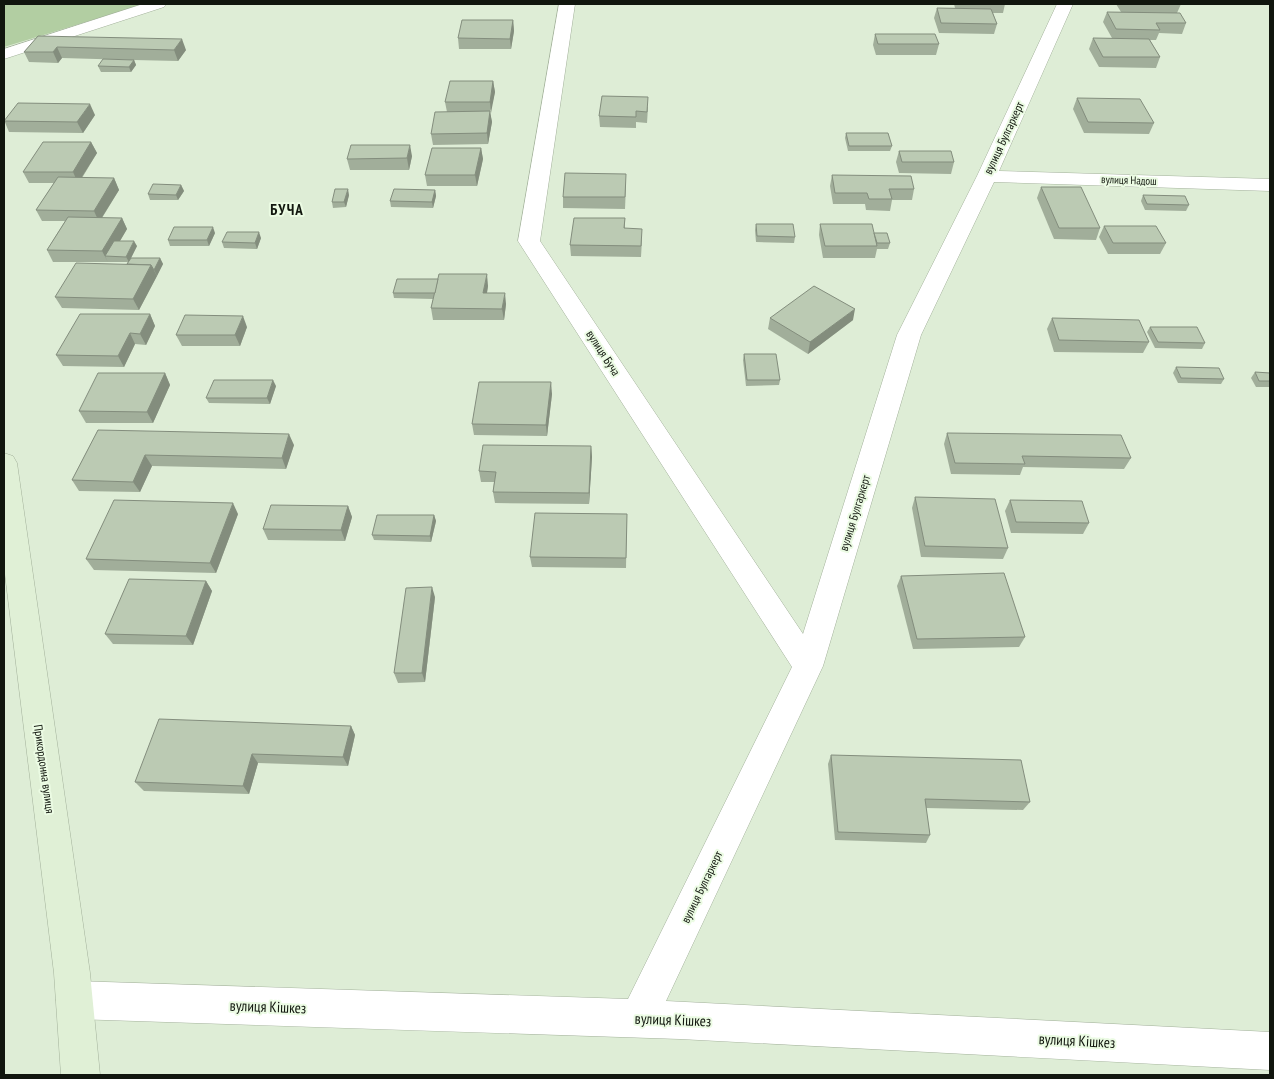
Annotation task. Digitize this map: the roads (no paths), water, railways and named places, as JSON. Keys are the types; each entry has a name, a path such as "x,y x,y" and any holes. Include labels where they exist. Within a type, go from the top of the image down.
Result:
{"main road":[{"name":"Прикордонна вулиця","path":"4,463 75,1000 81,1075"}],"street":[{"path":"4,54 158,4"},
{"name":"вулиця Буча","path":"567,4 529,240 808,666"},
{"name":"вулиця Булгаркерт","path":"638,1019 808,666 909,335 987,176 1065,4"},
{"name":"вулиця Надош","path":"987,176 1270,185"},
{"name":"вулиця Кішкез","path":"75,1000 638,1019 1270,1051"}],"district":[{"name":"БУЧА","path":"287,210"}]}
